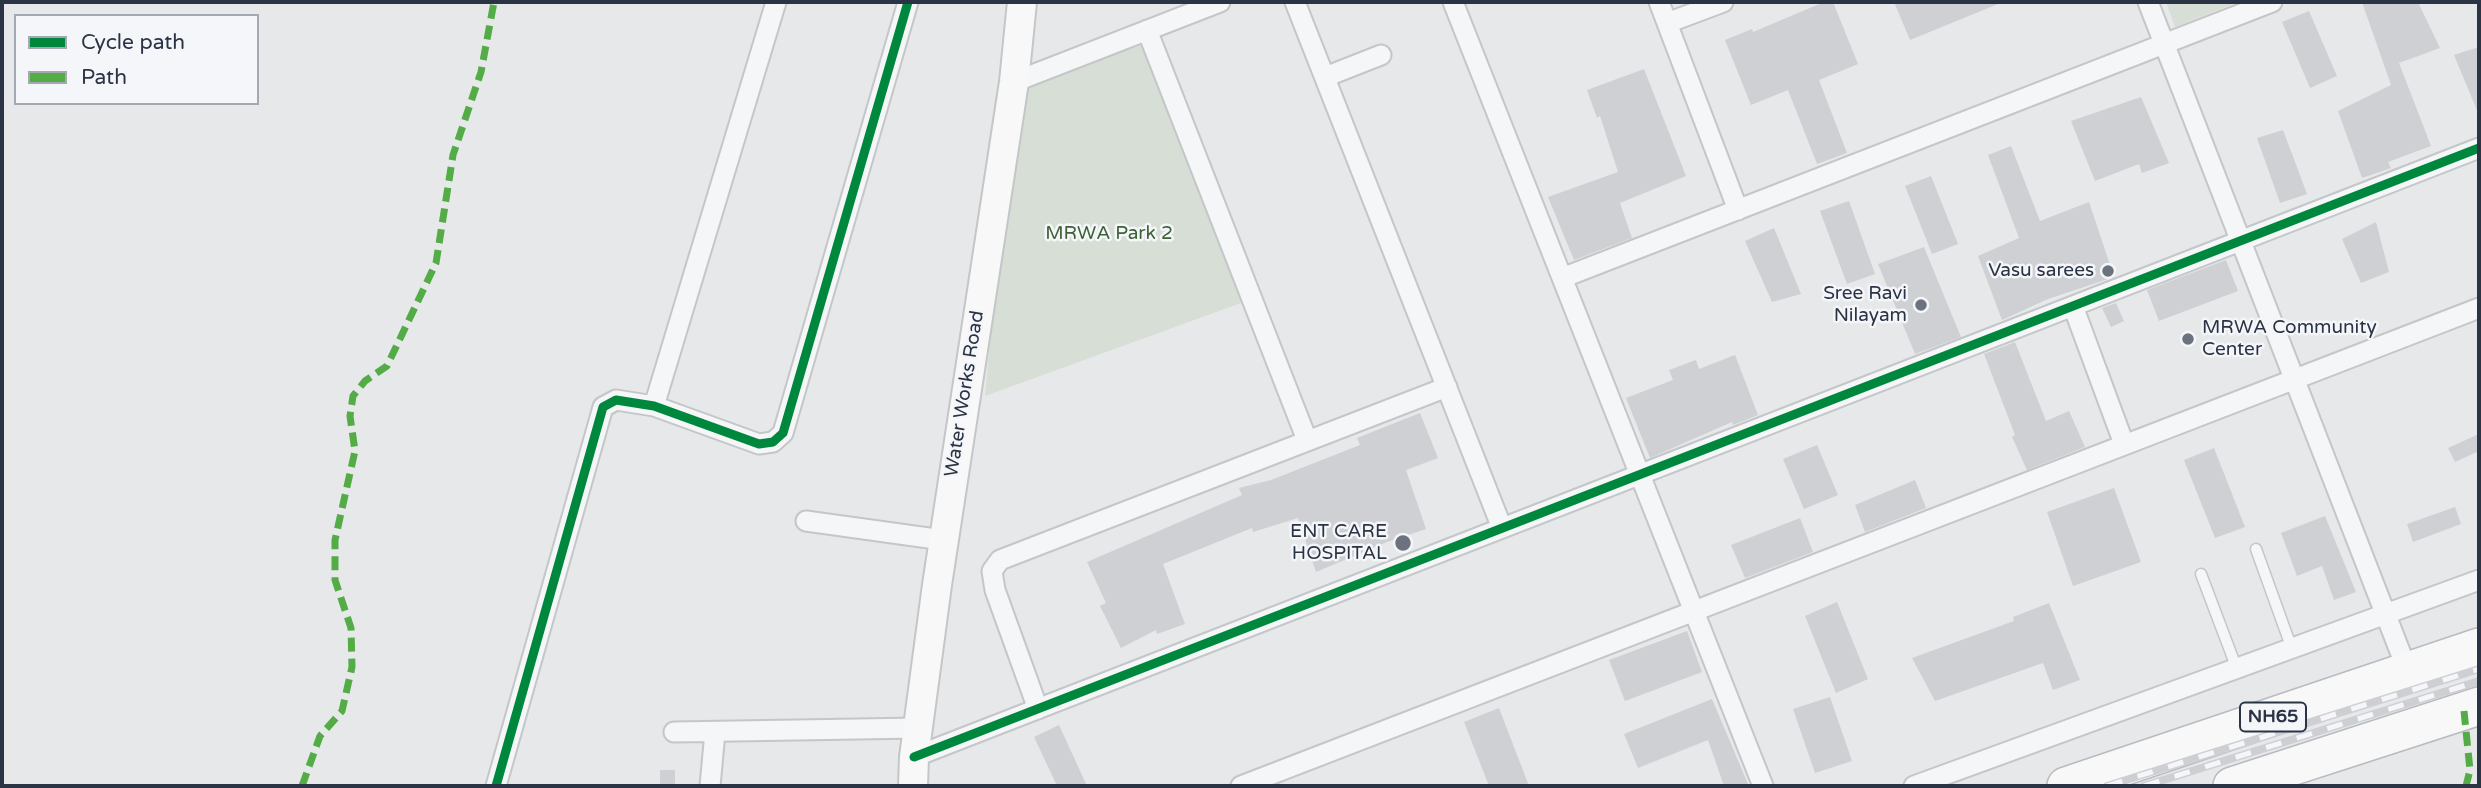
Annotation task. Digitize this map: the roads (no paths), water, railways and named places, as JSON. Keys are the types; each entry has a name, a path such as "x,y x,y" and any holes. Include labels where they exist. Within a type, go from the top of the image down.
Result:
{"highway":[{"name":"NH65","path":"2066,786 2479,647"},
{"path":"2232,786 2479,706"}],"street":[{"path":"654,406 776,2"},
{"path":"495,786 603,407 616,400 654,406 759,444 773,442 783,433 908,2"},
{"name":"Water Works Road","path":"913,786 914,757 943,540 1014,82 1022,2"},
{"path":"1014,82 1220,2"},
{"path":"1295,2 1502,528"},
{"path":"1453,2 1763,786"},
{"path":"1660,2 1738,210"},
{"path":"1667,23 1723,2"},
{"path":"2148,2 2408,672"},
{"path":"1562,278 2272,2"},
{"path":"1147,30 1307,440"},
{"path":"1325,77 1381,55"},
{"path":"914,757 2479,148"},
{"path":"2073,306 2124,444"},
{"path":"1241,786 1695,614 2124,444 2479,309"},
{"path":"1038,709 995,590 992,571 1000,560 1447,387"},
{"path":"806,521 943,540"},
{"path":"1914,786 2479,580"},
{"path":"674,732 918,728"},
{"path":"710,786 715,732"}],"lane":[{"path":"2256,549 2292,649"},
{"path":"2201,574 2237,668"}],"railway":[{"path":"2107,786 2479,669"},
{"path":"2144,786 2479,681"}],"place":[{"name":"Vasu sarees","path":"2108,271"},
{"name":"Sree Ravi Nilayam","path":"1921,305"},
{"name":"MRWA Community Center","path":"2188,339"},
{"name":"ENT CARE HOSPITAL","path":"1403,543"}],"park label":[{"name":"MRWA Park 2","path":"1109,234"}]}
